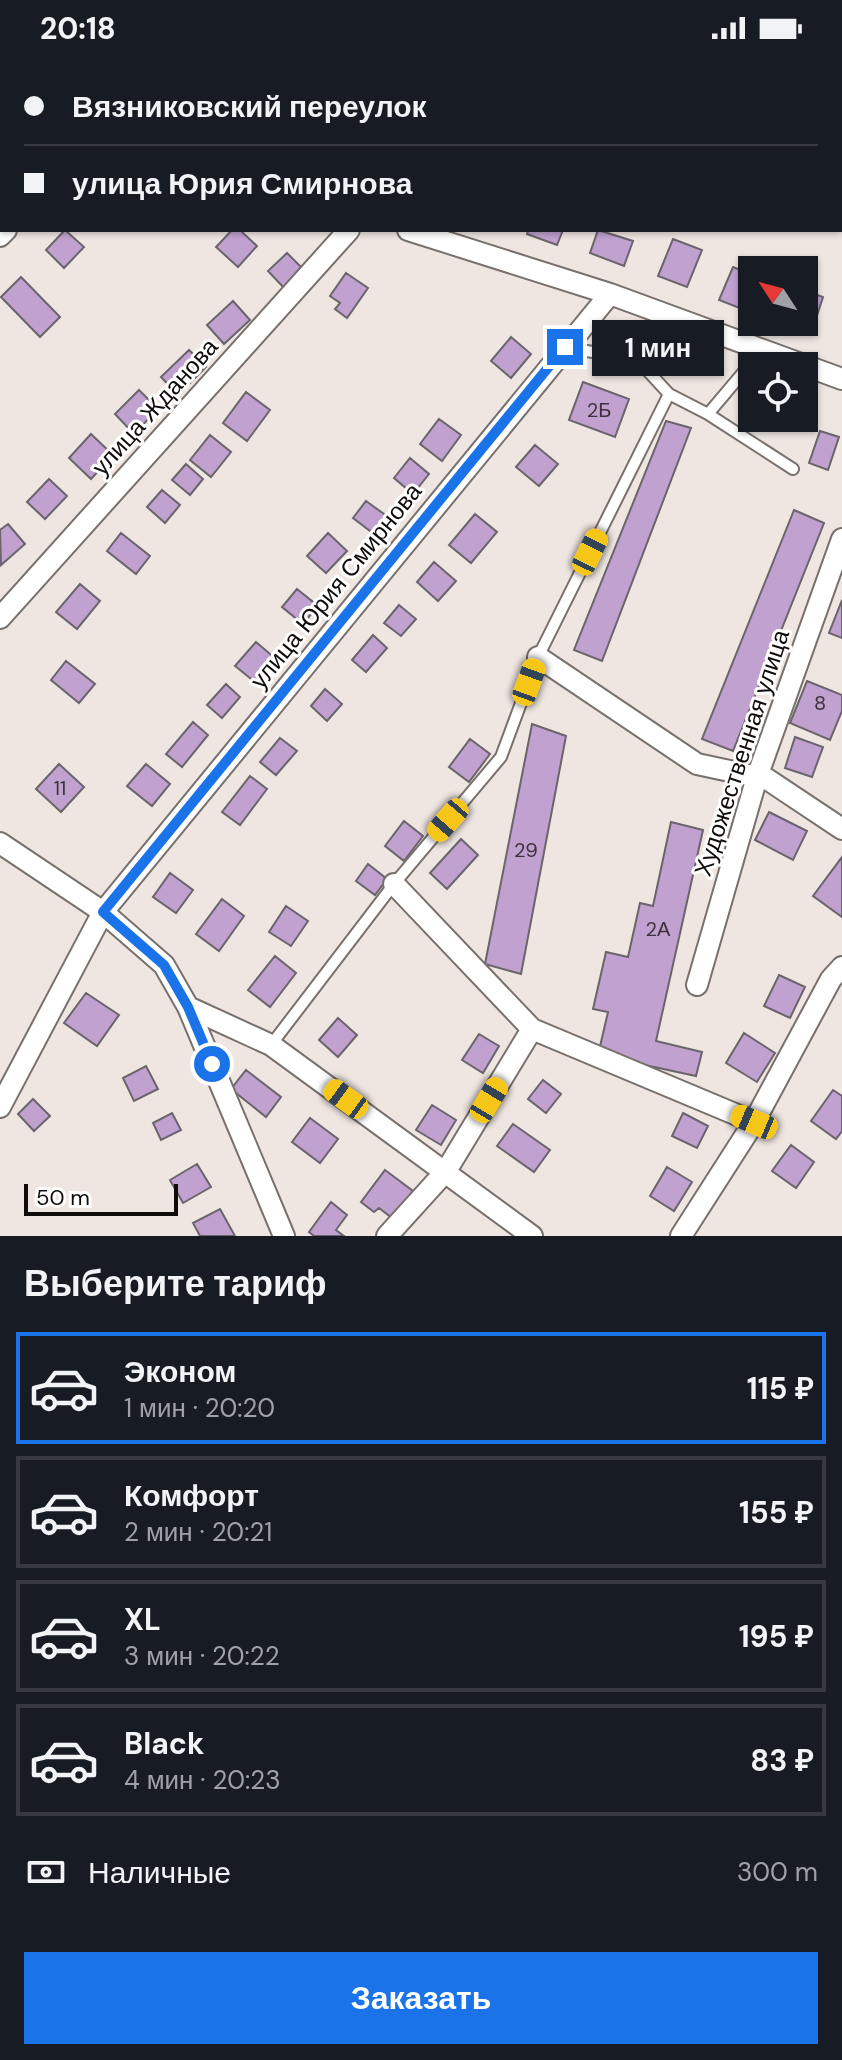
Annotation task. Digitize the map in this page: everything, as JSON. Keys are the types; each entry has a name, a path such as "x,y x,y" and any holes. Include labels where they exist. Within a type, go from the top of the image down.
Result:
{"street":[{"name":"улица Жданова","path":"0,618 347,232"},
{"path":"417,232 610,294 842,379"},
{"name":"улица Юрия Смирнова","path":"0,1107 103,912 610,294"},
{"name":"Художественная улица","path":"697,985 757,777 842,539"},
{"path":"538,657 697,764 767,779 842,829"},
{"path":"0,843 103,912 164,965 188,1007 284,1236"},
{"path":"394,884 532,1029 754,1122"},
{"path":"681,1236 754,1122 831,979 842,967"},
{"path":"188,1007 271,1045 532,1236"},
{"path":"387,1236 446,1171 532,1029"}],"lane":[{"path":"646,369 675,318"},
{"path":"565,347 606,354 646,369 669,394 708,414 793,469"},
{"path":"708,414 762,350"},
{"path":"271,1045 394,884 501,757 538,657 669,394"}],"building":[{"path":"63,232 67,232 84,247 64,268 46,250"},
{"path":"230,232 242,232 257,246 238,267 216,247"},
{"path":"528,232 562,232 557,245"},
{"path":"597,232 633,241 624,266 590,253"},
{"path":"673,239 702,250 687,287 658,276"},
{"path":"287,253 304,270 285,289 268,271"},
{"path":"733,267 738,269 738,307 719,300"},
{"path":"346,273 368,288 347,318 335,309 340,303 330,296"},
{"path":"21,277 60,317 40,337 1,297"},
{"path":"818,295 823,297 818,312"},
{"path":"233,301 250,320 224,344 207,325"},
{"path":"511,337 531,354 511,378 491,361"},
{"path":"189,350 206,367 178,395 161,377"},
{"path":"583,382 629,399 615,437 569,420"},
{"path":"139,390 158,409 134,434 115,414"},
{"path":"246,392 270,410 247,441 223,423"},
{"path":"439,419 461,435 442,461 420,444"},
{"path":"666,421 691,428 602,661 574,650"},
{"path":"820,431 839,437 828,470 809,463"},
{"path":"91,434 113,455 91,479 69,458"},
{"path":"210,435 231,452 211,477 190,460"},
{"path":"535,445 558,464 539,486 516,467"},
{"path":"410,458 429,474 413,494 394,478"},
{"path":"186,464 203,479 190,495 172,480"},
{"path":"49,479 67,496 45,519 27,502"},
{"path":"162,490 180,505 165,523 147,507"},
{"path":"366,501 391,519 378,537 353,518"},
{"path":"794,510 824,523 733,751 702,739"},
{"path":"475,514 497,532 471,563 449,545"},
{"path":"8,524 25,544 1,565 0,530"},
{"path":"121,533 150,556 136,574 107,551"},
{"path":"328,533 347,551 326,573 307,556"},
{"path":"434,562 456,581 438,601 417,582"},
{"path":"80,584 100,601 77,629 56,612"},
{"path":"297,589 318,606 303,624 282,607"},
{"path":"842,600 842,638 829,633"},
{"path":"399,605 416,619 401,636 384,623"},
{"path":"373,635 387,648 366,672 352,660"},
{"path":"256,642 276,659 256,683 235,666"},
{"path":"66,661 95,684 79,703 51,680"},
{"path":"807,681 842,695 842,711 830,740 790,723"},
{"path":"226,684 240,697 222,718 207,705"},
{"path":"325,689 342,704 327,721 311,706"},
{"path":"193,722 208,735 182,767 166,754"},
{"path":"532,724 566,736 521,974 485,964"},
{"path":"795,737 823,747 812,777 785,768"},
{"path":"280,738 297,751 276,775 260,762"},
{"path":"470,739 490,754 469,782 449,767"},
{"path":"59,764 84,787 61,812 36,789"},
{"path":"146,764 170,784 152,806 127,786"},
{"path":"250,776 267,789 240,825 222,812"},
{"path":"769,812 807,831 793,860 755,840"},
{"path":"404,821 423,836 404,861 385,846"},
{"path":"671,822 703,830 656,1041 702,1052 696,1076 598,1055 608,1012 593,1009 606,952 628,957 640,903 653,906"},
{"path":"461,839 478,855 447,889 430,873"},
{"path":"842,857 842,917 813,896"},
{"path":"368,864 387,879 375,895 356,881"},
{"path":"170,873 193,890 176,913 153,897"},
{"path":"222,899 244,916 219,951 196,934"},
{"path":"286,906 308,921 291,946 269,932"},
{"path":"275,956 296,973 270,1007 248,990"},
{"path":"779,975 805,987 790,1018 764,1006"},
{"path":"86,993 119,1015 97,1046 64,1023"},
{"path":"338,1018 357,1035 338,1057 319,1040"},
{"path":"744,1033 775,1053 757,1082 726,1063"},
{"path":"479,1034 499,1046 483,1073 462,1060"},
{"path":"146,1066 158,1089 134,1101 123,1078"},
{"path":"246,1070 281,1097 266,1117 231,1089"},
{"path":"543,1080 561,1094 546,1113 528,1099"},
{"path":"833,1090 842,1096 842,1131 836,1139 811,1121"},
{"path":"33,1099 50,1116 34,1131 18,1114"},
{"path":"432,1105 456,1120 441,1145 416,1130"},
{"path":"172,1113 181,1130 161,1140 153,1123"},
{"path":"683,1113 708,1126 697,1148 672,1136"},
{"path":"310,1118 338,1139 320,1163 292,1142"},
{"path":"513,1124 550,1150 534,1172 497,1146"},
{"path":"791,1145 814,1162 796,1188 772,1171"},
{"path":"197,1164 211,1187 183,1203 170,1180"},
{"path":"667,1167 692,1182 674,1211 650,1196"},
{"path":"385,1170 413,1191 392,1218 379,1208 374,1212 361,1202"},
{"path":"331,1202 347,1215 336,1230 344,1236 314,1236 309,1232"},
{"path":"220,1209 235,1236 200,1236 193,1223"}],"route":[{"path":"212,1064 178,985 164,965 103,912 565,347"}]}
